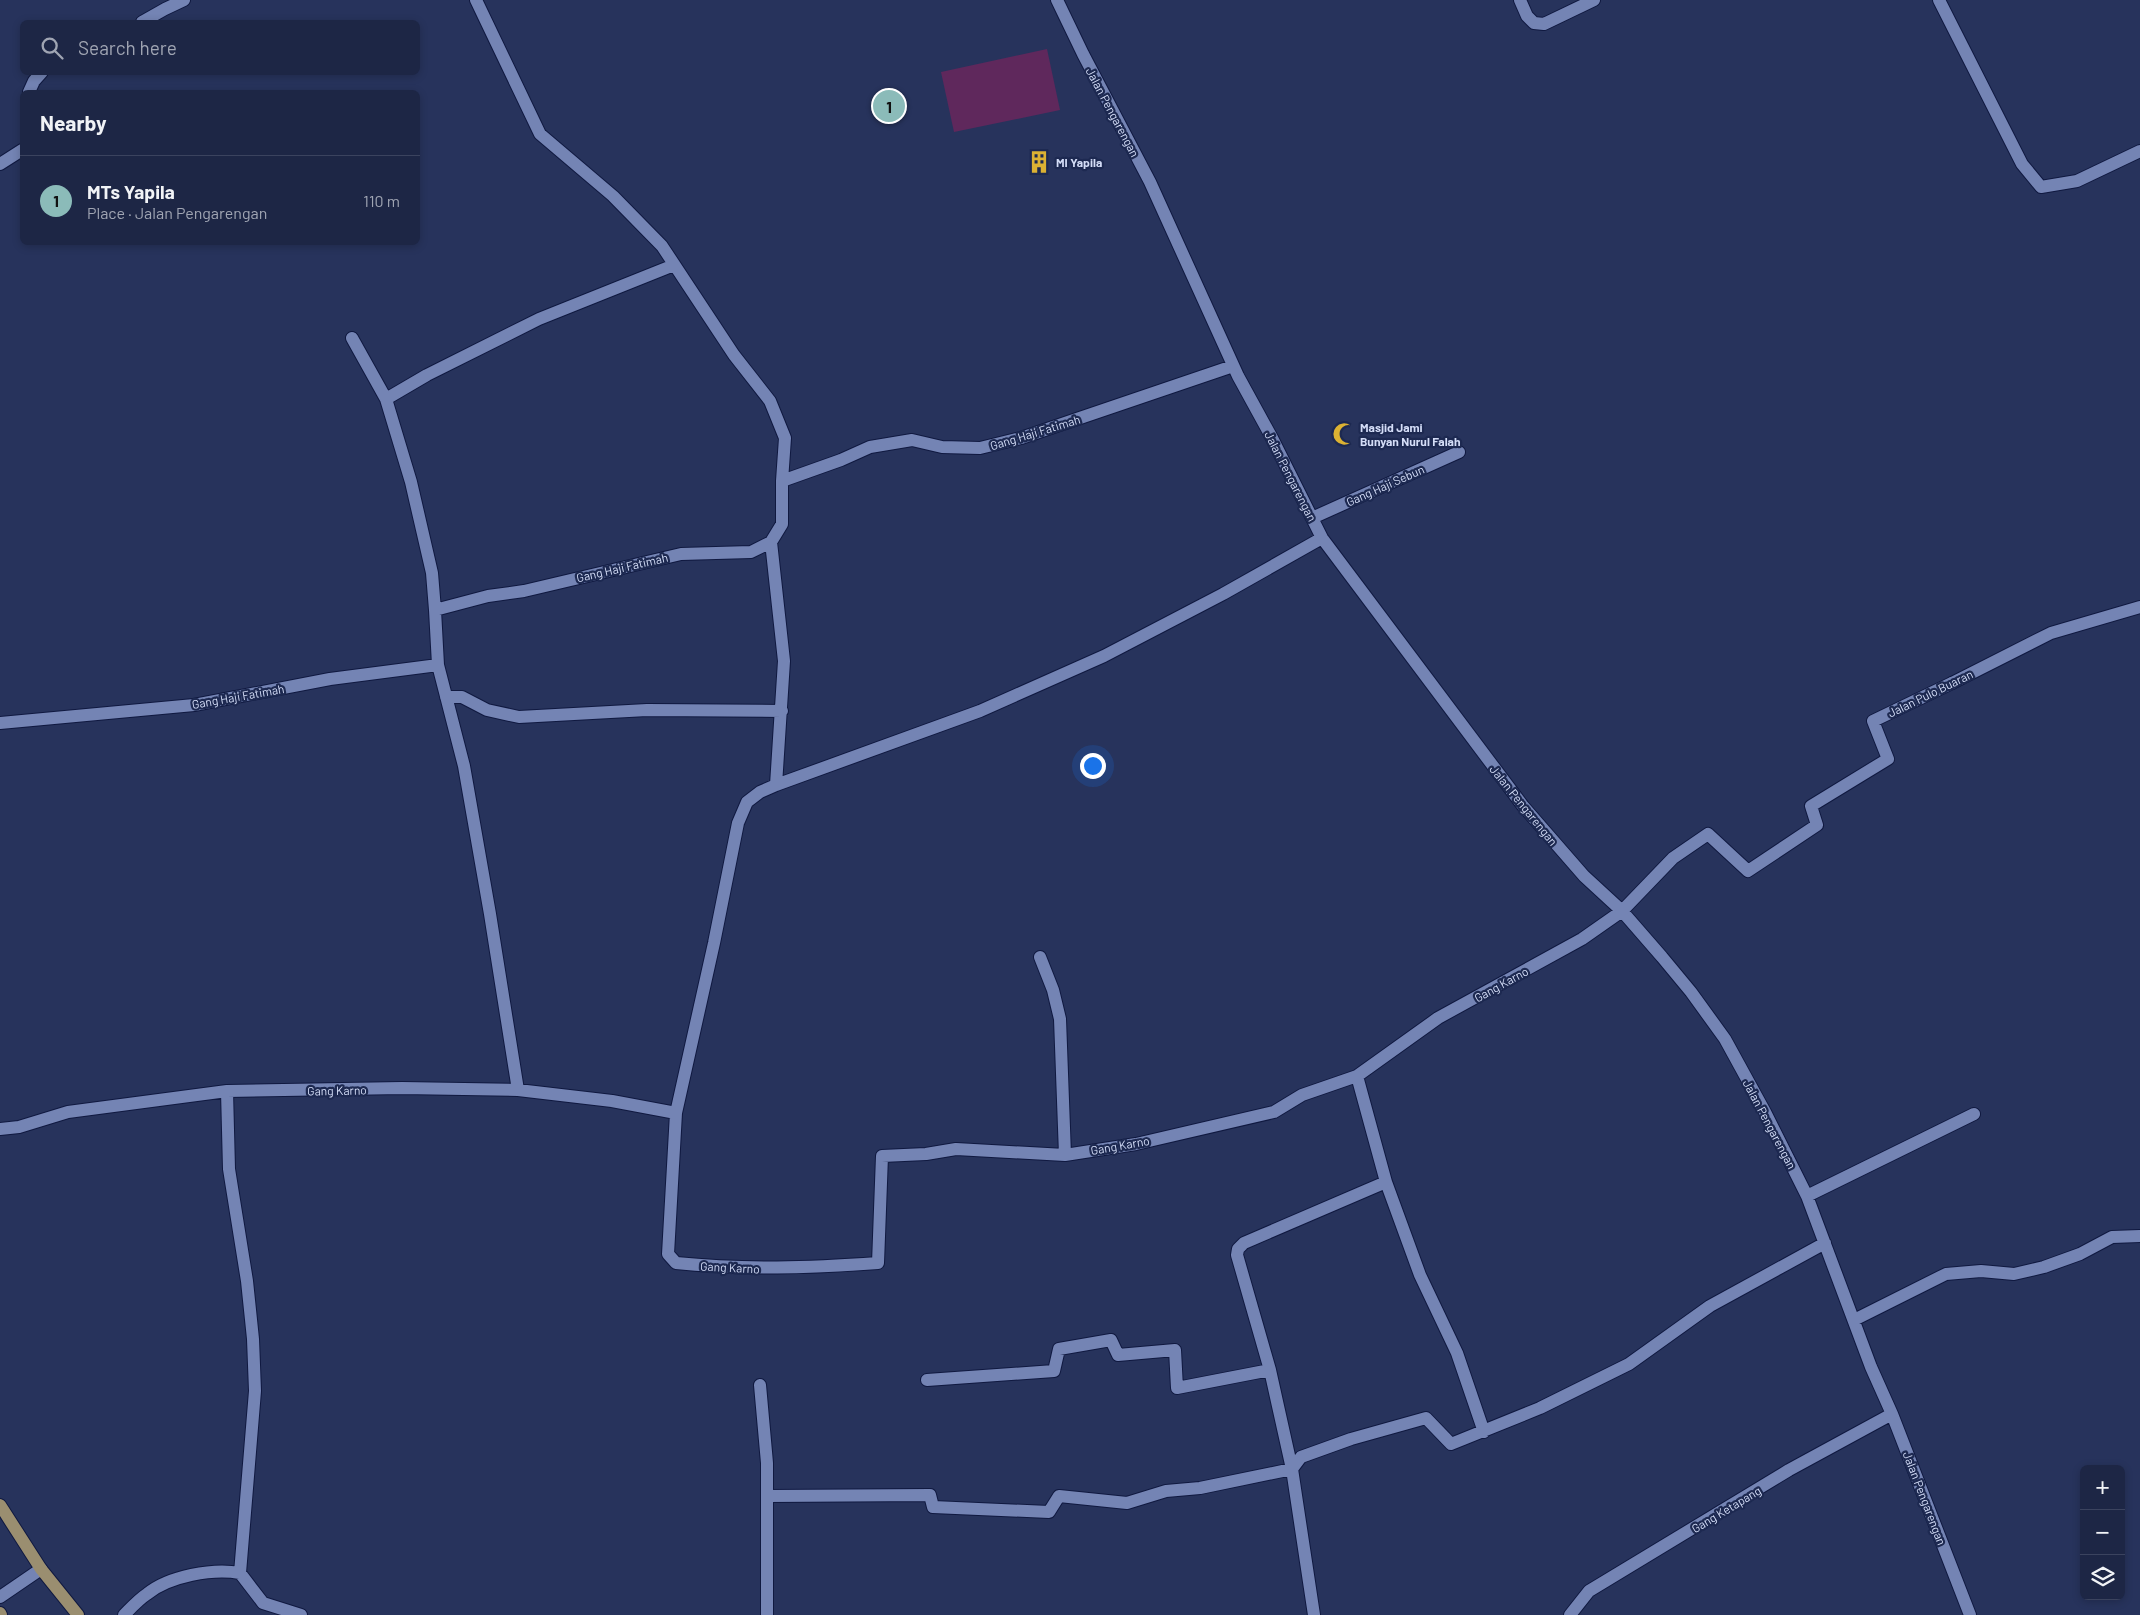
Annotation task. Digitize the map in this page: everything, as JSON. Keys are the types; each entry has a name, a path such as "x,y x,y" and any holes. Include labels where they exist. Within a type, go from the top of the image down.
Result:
{"main road":[{"path":"0,1506 41,1569 78,1615"}],"street":[{"path":"145,20 165,8 184,0"},
{"path":"476,0 540,134 613,196 662,246 734,355 770,402 785,438 782,524 771,542 784,661 776,785"},
{"name":"Jalan Pengarengan","path":"1057,0 1150,182 1234,366 1322,538 1523,806 1584,876 1622,911 1691,992 1725,1039 1769,1120 1807,1196 1871,1367 1892,1414 1970,1615"},
{"path":"1520,0 1527,16 1534,23 1544,24 1594,0"},
{"path":"1939,0 2022,164 2041,187 2077,181 2140,150"},
{"path":"31,90 34,81 39,75"},
{"path":"0,164 20,151"},
{"path":"386,399 427,374 539,319 674,265"},
{"path":"352,338 386,399 411,482 432,573 438,665 464,766 518,1090"},
{"name":"Gang Haji Fatimah","path":"782,481 841,460 870,447 912,440 942,446 980,448 1021,438 1234,366"},
{"name":"Gang Haji Sebun","path":"1312,518 1459,452"},
{"path":"676,1113 738,824 747,802 760,792 776,785 980,711 1104,656 1223,594 1322,538"},
{"name":"Gang Haji Fatimah","path":"435,610 488,596 524,591 681,554 751,552 771,542"},
{"name":"Jalan Pulo Buaran","path":"1622,911 1673,858 1708,834 1748,872 1816,825 1811,806 1888,759 1873,721 2051,633 2140,607"},
{"name":"Gang Haji Fatimah","path":"0,724 194,705 330,680 438,665"},
{"path":"446,697 462,697 487,710 519,717 647,710 782,711"},
{"name":"Gang Karno","path":"0,1129 18,1127 68,1112 227,1091 402,1088 518,1090 612,1101 676,1113 668,1254 676,1264 727,1268 801,1268 878,1263 882,1156 926,1154 956,1150 1065,1155 1136,1144 1274,1112 1302,1095 1357,1076 1438,1018 1582,939 1622,911"},
{"path":"1040,957 1053,990 1060,1019 1065,1155"},
{"path":"1357,1076 1386,1182 1420,1275 1457,1353 1484,1432"},
{"path":"227,1091 229,1169 247,1281 253,1339 255,1391 240,1573"},
{"path":"1807,1196 1974,1114"},
{"path":"1314,1615 1292,1469 1270,1370 1237,1255 1238,1249 1244,1243 1298,1218 1386,1182"},
{"path":"1854,1320 1946,1274 1981,1272 2014,1274 2044,1267 2080,1254 2112,1237 2140,1236"},
{"path":"768,1496 930,1495 933,1508 1049,1512 1059,1496 1127,1503 1166,1491 1200,1488 1292,1469 1301,1457 1351,1439 1426,1418 1451,1444 1540,1408 1629,1364 1710,1306 1825,1243"},
{"path":"927,1380 1054,1371 1059,1349 1111,1340 1118,1355 1175,1350 1177,1388 1270,1370"},
{"path":"760,1385 767,1463 767,1615"},
{"name":"Gang Ketapang","path":"1570,1615 1589,1591 1789,1470 1892,1414"},
{"path":"0,1597 41,1569"},
{"path":"124,1615 148,1592 176,1579 225,1570 240,1573 263,1603 301,1615"}],"shaded area":[{"path":"1047,49 1060,110 954,132 941,72"}],"place":[{"name":"MTs Yapila","path":"889,106"},
{"name":"MI Yapila","path":"1039,162"},
{"name":"Masjid Jami Bunyan Nurul Falah","path":"1344,434"}]}
